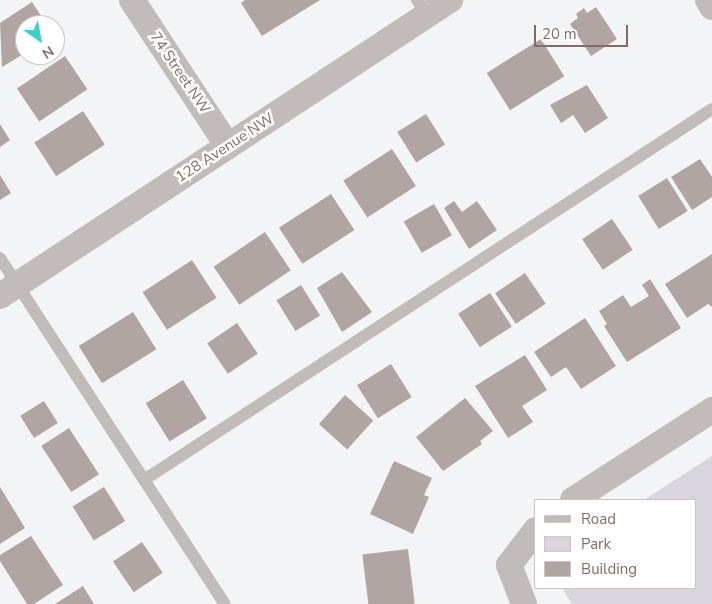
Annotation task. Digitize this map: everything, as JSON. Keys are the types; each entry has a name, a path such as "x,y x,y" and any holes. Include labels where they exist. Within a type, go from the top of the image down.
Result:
{"street":[{"name":"74 Street NW","path":"132,0 228,146"},
{"name":"128 Avenue NW","path":"9,290 228,146 422,8 450,0"},
{"path":"708,0 712,6"},
{"path":"576,499 712,410"},
{"path":"524,604 509,565 534,533"}],"lane":[{"path":"144,480 712,109"},
{"path":"0,258 9,290 144,480 225,604"}],"green space":[{"path":"712,456 712,604 572,604 563,589 697,589 697,499 646,499"}],"building":[{"path":"245,0 320,0 262,36 241,3"},
{"path":"32,2 40,15 15,15 15,59 2,67 0,23"},
{"path":"596,7 617,39 591,56 570,24 578,18 576,14 584,8 587,13"},
{"path":"541,39 564,76 510,110 487,73"},
{"path":"65,56 87,89 39,122 17,88 52,65 65,65"},
{"path":"587,85 608,118 585,133 573,115 561,123 550,105"},
{"path":"83,111 105,145 56,176 34,143"},
{"path":"426,114 445,145 416,163 397,132"},
{"path":"0,124 10,140 0,147"},
{"path":"392,149 416,186 367,217 343,181"},
{"path":"700,159 712,177 712,197 692,210 671,177"},
{"path":"0,175 11,193 0,200"},
{"path":"667,178 688,211 659,229 638,196"},
{"path":"331,194 354,230 302,264 279,228"},
{"path":"454,201 462,212 477,201 497,230 469,249 444,208"},
{"path":"434,204 452,235 422,253 404,222"},
{"path":"612,219 633,250 603,270 582,239"},
{"path":"265,232 291,270 239,305 214,267"},
{"path":"712,254 712,307 708,304 687,318 665,284"},
{"path":"192,260 217,298 167,330 143,292"},
{"path":"342,272 372,312 342,332 317,288"},
{"path":"525,273 546,304 516,324 495,293"},
{"path":"650,279 681,328 627,362 604,326 607,324 599,311 623,295 631,307 649,296 642,285"},
{"path":"301,285 320,316 295,331 276,300"},
{"path":"490,293 512,327 480,347 458,314"},
{"path":"133,312 156,349 102,383 79,346"},
{"path":"585,318 616,366 581,389 566,367 551,377 534,352"},
{"path":"237,323 258,354 228,374 207,343"},
{"path":"525,355 547,390 522,406 533,422 508,438 475,386"},
{"path":"391,364 412,397 378,418 357,385"},
{"path":"183,380 207,418 170,441 146,403"},
{"path":"345,395 373,420 347,449 319,424"},
{"path":"465,398 493,431 480,441 482,444 443,471 416,437"},
{"path":"44,401 58,423 34,438 20,416"},
{"path":"69,428 99,474 71,492 41,446"},
{"path":"394,461 432,478 424,495 429,497 413,534 370,514"},
{"path":"0,487 25,528 0,544"},
{"path":"104,487 125,521 94,541 73,507"},
{"path":"31,536 63,585 34,604 27,604 0,561 0,555"},
{"path":"142,542 163,573 134,592 113,562"},
{"path":"408,549 415,604 368,604 362,555"},
{"path":"83,586 94,604 55,604"}]}
